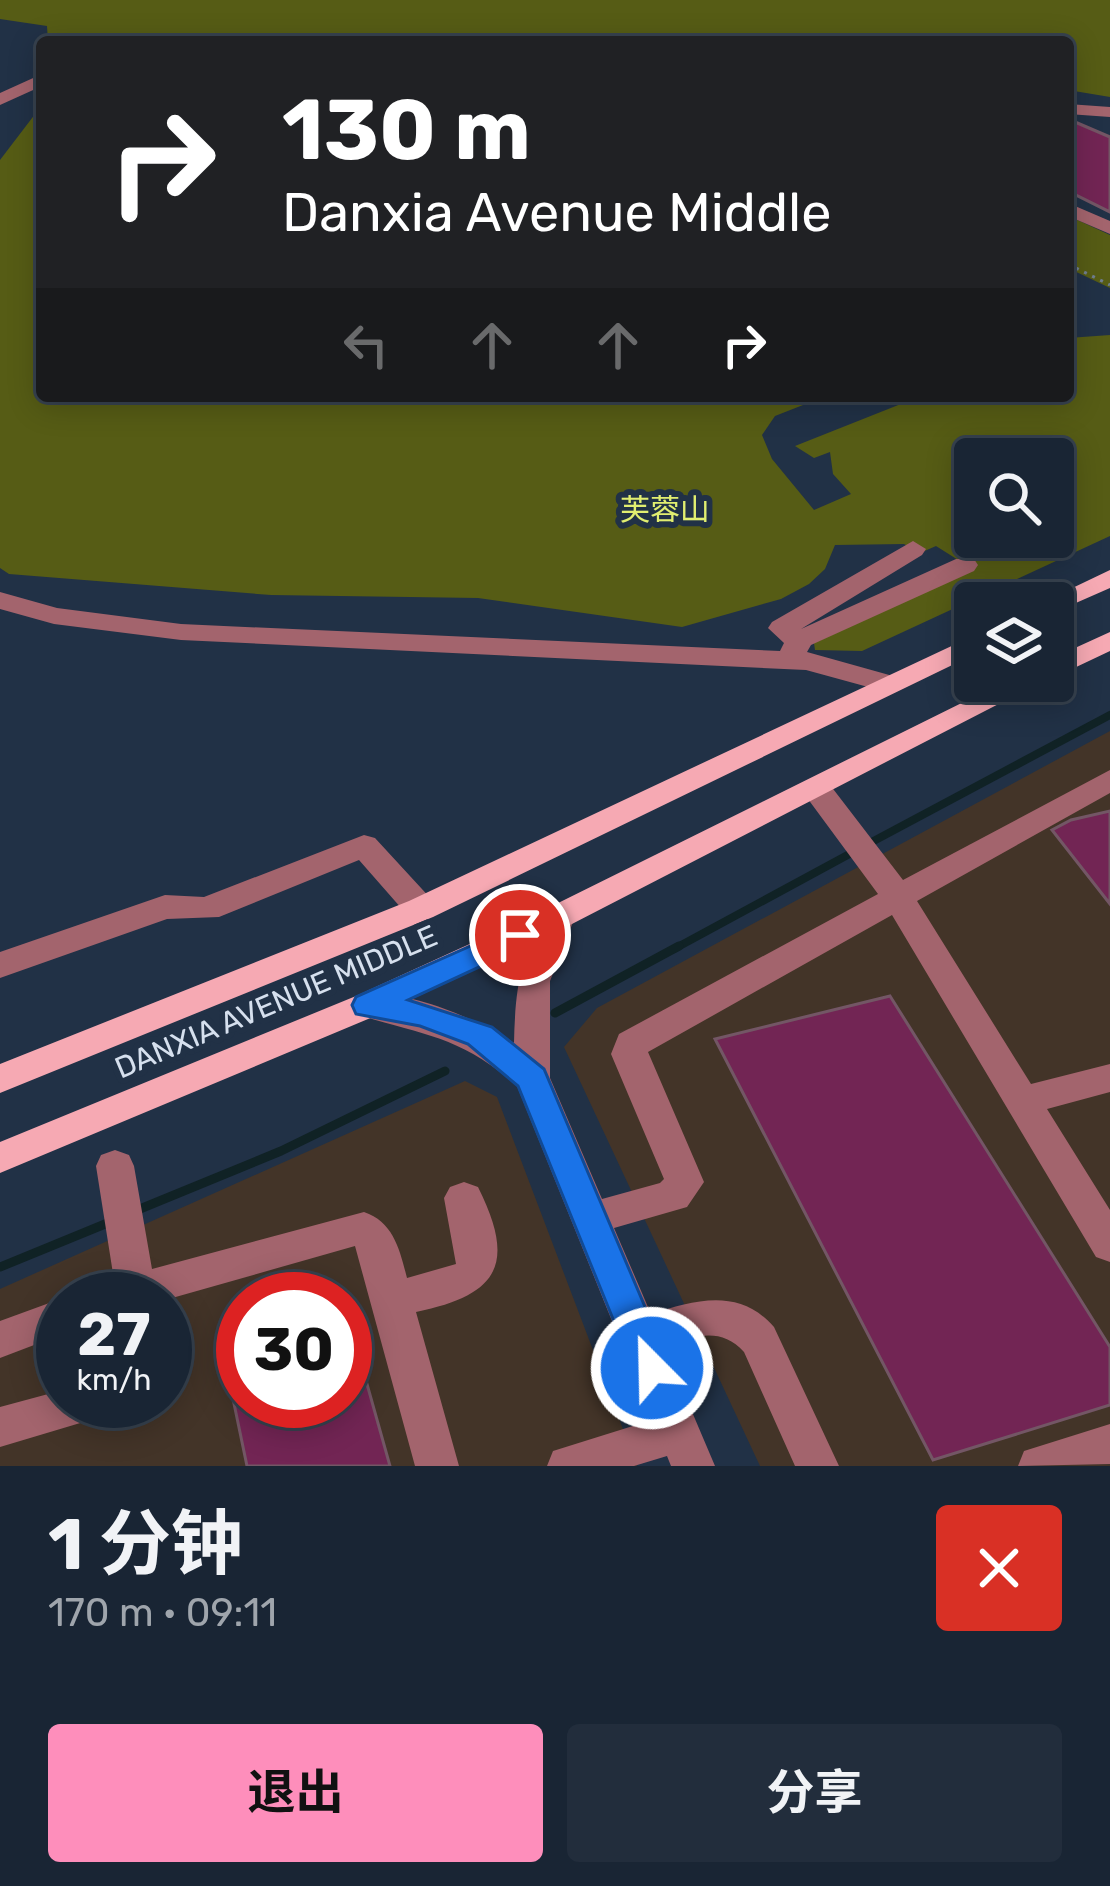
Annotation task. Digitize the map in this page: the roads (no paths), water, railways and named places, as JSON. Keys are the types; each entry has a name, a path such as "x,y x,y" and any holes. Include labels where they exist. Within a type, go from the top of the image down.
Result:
{"main road":[{"path":"1074,595 1110,578"},
{"path":"1074,658 1110,640"},
{"name":"DANXIA AVENUE MIDDLE","path":"0,1079 422,909 954,653"},
{"name":"DANXIA AVENUE MIDDLE","path":"0,1158 368,1005 558,917 987,702"}],"street":[{"path":"0,100 36,82"},
{"path":"1074,109 1110,112"},
{"path":"1074,212 1110,228"},
{"path":"794,650 782,628 913,549"},
{"path":"794,650 965,565"},
{"path":"0,600 54,616 181,632 794,650 890,684"},
{"path":"590,1218 673,1196 685,1182 629,1054 632,1044 887,883 1110,780"},
{"path":"816,788 887,883 1110,1244"},
{"path":"0,965 165,907 207,909 364,846 422,909"},
{"path":"558,917 533,981 532,1078 686,1449 569,1466"},
{"path":"368,1005 423,1015 480,1036 532,1078"},
{"path":"1019,1102 1110,1078"},
{"path":"115,1166 127,1272"},
{"path":"392,1300 460,1283 479,1264 481,1250 464,1198"},
{"path":"182,1272 364,1228 378,1245 437,1466"},
{"path":"639,1336 717,1315 736,1316 745,1322 759,1340 817,1466"},
{"path":"0,1340 36,1326"},
{"path":"0,1427 36,1417"},
{"path":"1040,1466 1110,1444"}],"waterway":[{"path":"868,844 1110,715"},
{"path":"674,949 855,851"},
{"path":"555,1013 679,946"},
{"path":"135,1211 281,1151 445,1071"},
{"path":"0,1267 110,1222"}],"park label":[{"name":"芙蓉山","path":"665,510"}]}
